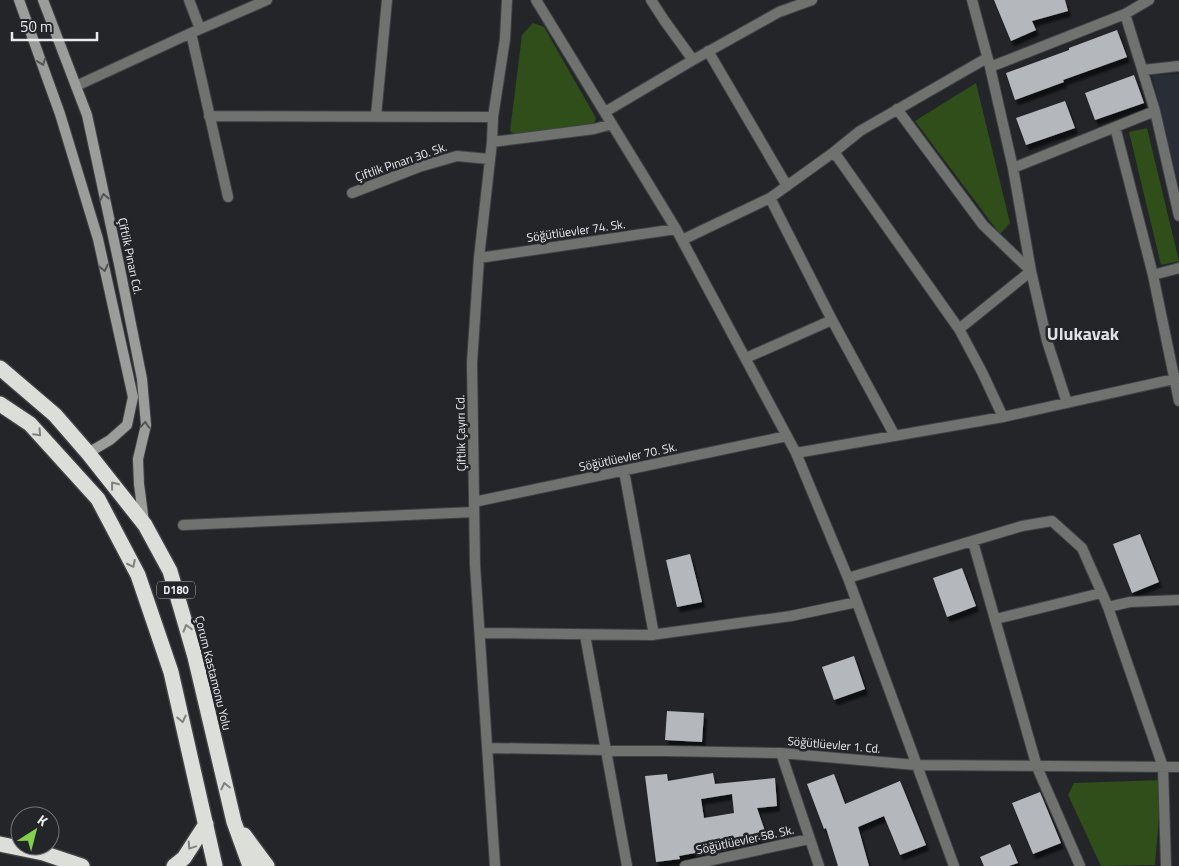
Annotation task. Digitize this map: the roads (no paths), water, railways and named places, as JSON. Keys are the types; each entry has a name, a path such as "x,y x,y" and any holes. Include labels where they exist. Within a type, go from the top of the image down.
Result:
{"highway":[{"name":"Çorum Kastamonu Yolu","path":"0,368 55,415 88,453 145,525 170,571 195,657 234,822 250,866"},
{"name":"D180","path":"0,404 30,424 98,499 138,575 171,672 215,866"},
{"path":"234,822 267,866"},
{"path":"174,866 184,858 206,824"},
{"path":"0,844 43,853 82,866"}],"street":[{"path":"19,0 60,114 98,239 133,397 127,424 110,440 88,453"},
{"name":"Çiftlik Pınarı Cd.","path":"43,0 89,124 142,380 146,425 138,459 138,484 145,525"},
{"path":"189,0 209,116 228,198"},
{"path":"76,86 267,0"},
{"path":"376,116 387,0"},
{"name":"Çiftlik Çayırı Cd.","path":"495,866 475,565 472,363 479,258 493,117 506,39 507,0"},
{"path":"536,0 682,240 796,453 858,602 954,866"},
{"path":"651,0 693,60"},
{"path":"605,112 708,51 779,12 812,0"},
{"path":"972,0 989,63 1013,168 1031,271 1047,341 1067,403"},
{"path":"682,240 770,198 834,152 860,130 897,109 989,63 1125,14 1149,0"},
{"path":"1125,14 1155,111 1179,216"},
{"path":"708,51 787,186"},
{"path":"1143,70 1179,66"},
{"path":"897,109 983,224 1031,271"},
{"path":"1013,168 1155,111"},
{"path":"209,116 493,117"},
{"path":"492,142 594,129 612,124"},
{"path":"1115,127 1153,275 1177,379 1179,401"},
{"path":"834,152 959,329 1003,417"},
{"name":"Çiftlik Pınarı 30. Sk.","path":"352,193 419,167 457,156 489,159"},
{"path":"770,198 832,320 895,436"},
{"name":"Söğütlüevler 74. Sk.","path":"479,258 676,230"},
{"path":"1153,275 1179,268"},
{"path":"959,329 1031,271"},
{"path":"746,358 832,320"},
{"path":"796,453 1003,417 1177,379"},
{"name":"Söğütlüevler 70. Sk.","path":"183,525 474,507 624,470 787,436"},
{"path":"624,470 654,635"},
{"path":"848,578 1022,526 1052,521 1082,548 1108,607 1163,767 1166,866"},
{"path":"973,542 1037,767 1080,866"},
{"path":"996,619 1101,593"},
{"path":"1108,607 1130,602 1179,600"},
{"path":"480,634 654,635 791,616 858,602"},
{"path":"585,635 627,866"},
{"name":"Söğütlüevler 1. Cd.","path":"487,748 781,753 916,765 1179,767"},
{"path":"781,753 819,866"},
{"name":"Söğütlüevler 58. Sk.","path":"685,866 809,839"}],"district":[{"name":"Ulukavak","path":"1083,334"}]}
